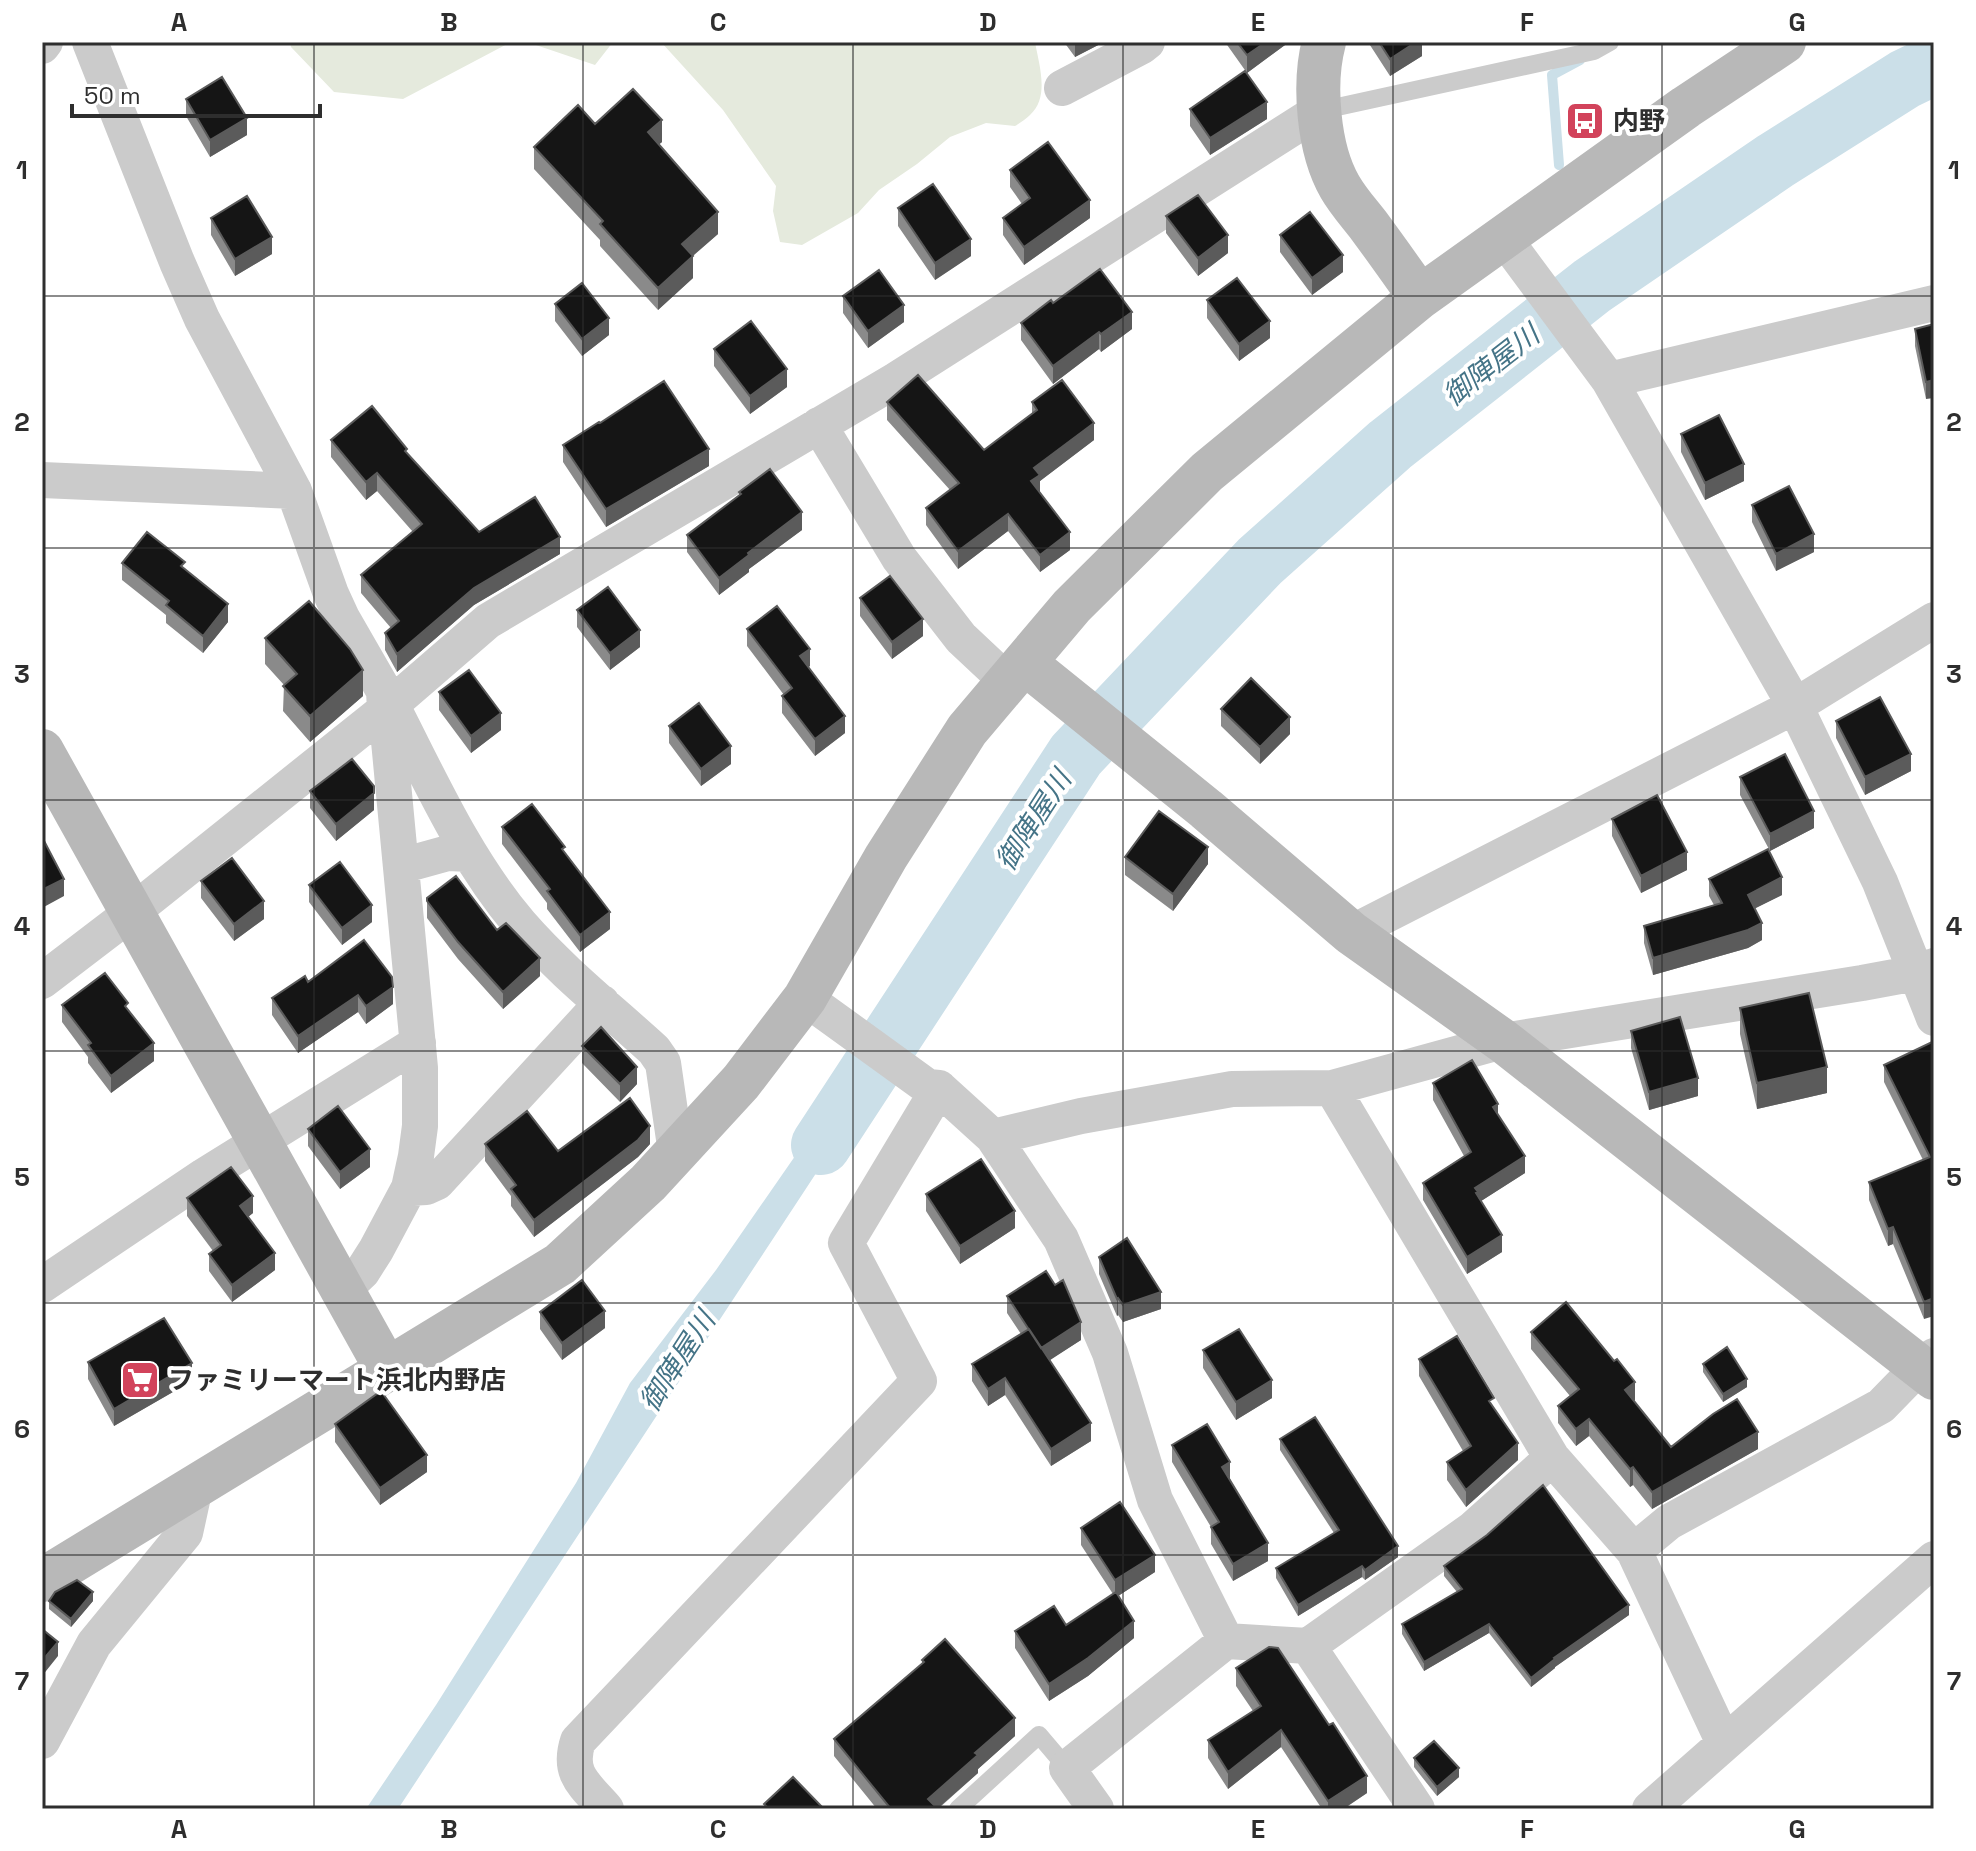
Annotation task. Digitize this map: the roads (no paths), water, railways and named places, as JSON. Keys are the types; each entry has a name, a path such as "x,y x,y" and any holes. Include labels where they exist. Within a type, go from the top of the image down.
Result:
{"street":[{"path":"90,42 202,319 294,491 331,594 384,691 388,707 420,1068 420,1126 409,1188 362,1272 343,1290"},
{"path":"1062,88 1147,42"},
{"path":"42,1580 560,1264 648,1183 816,1005 886,857 967,730 1029,677 1072,606 1207,472 1420,297 1513,250 1686,107 1784,42"},
{"path":"1320,48 1319,111 1329,162 1339,185 1420,297"},
{"path":"42,981 388,707 488,621 896,380 1319,111"},
{"path":"1513,250 1601,368 1795,706 1925,970 1934,1018"},
{"path":"1601,368 1934,303"},
{"path":"819,425 899,558 961,638 1029,677 1146,762 1351,933 1503,1041 1929,1367 1881,1406 1669,1522 1634,1551"},
{"path":"42,480 294,491"},
{"path":"1351,933 1795,706 1934,620"},
{"path":"388,707 486,879 536,941 654,1050 663,1063 676,1153"},
{"path":"42,751 387,1370"},
{"path":"401,866 448,853 470,854"},
{"path":"993,1137 1081,1116 1232,1089 1332,1088 1503,1041 1925,970"},
{"path":"409,1188 426,1187 437,1182 602,1003"},
{"path":"816,1005 933,1087 993,1137 1061,1239 1110,1353 1155,1500 1226,1641"},
{"path":"42,1285 204,1176 418,1043"},
{"path":"606,1809 574,1768 573,1756 578,1741 919,1381 846,1243 933,1087"},
{"path":"1332,1088 1552,1458 1634,1551 1724,1743"},
{"path":"1096,1809 1067,1768 1226,1641 1308,1646 1473,1529 1552,1458"},
{"path":"42,1741 94,1644 185,1533 195,1487"},
{"path":"1650,1809 1934,1559"},
{"path":"1308,1646 1417,1809"}],"lane":[{"path":"1319,111 1594,51 1610,42"},
{"path":"958,1809 1039,1735 1067,1768"}],"water":[{"path":"854,1071 878,1079 398,1809 366,1809 436,1705 576,1483 630,1383 716,1270"}],"waterway":[{"path":"1559,165 1552,75 1580,60"},
{"name":"御陣屋川","path":"821,1145 1076,755 1260,561 1390,445 1592,286 1775,161 1905,79 1934,65"}],"place":[{"name":"内野","path":"1585,121"},
{"name":"ファミリーマート浜北内野店","path":"140,1380"}]}
